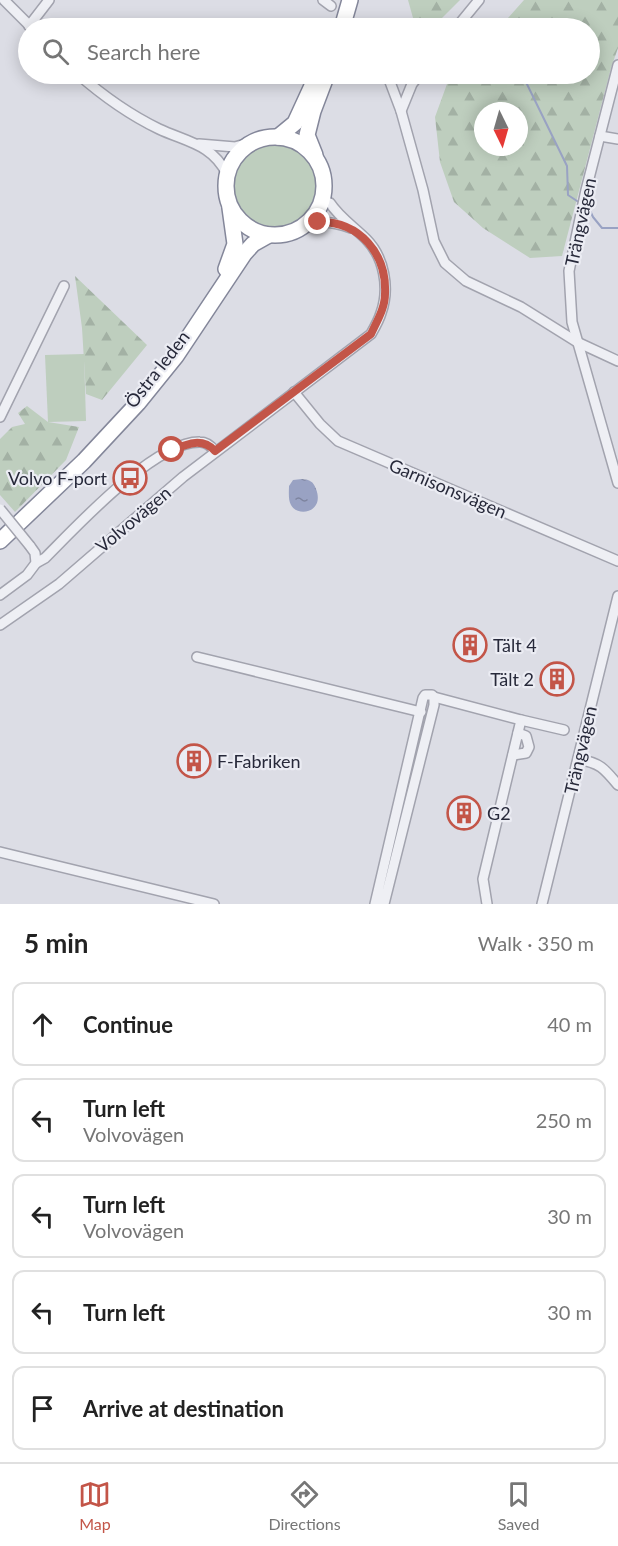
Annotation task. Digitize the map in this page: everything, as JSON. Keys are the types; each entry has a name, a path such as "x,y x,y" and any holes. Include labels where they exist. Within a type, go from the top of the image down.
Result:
{"highway":[{"path":"350,0 350,18"},
{"path":"332,2 332,18"},
{"path":"278,137 295,123 313,84"},
{"path":"316,158 299,143 278,137 255,141 237,154 227,174 226,186 230,208 246,226 269,235 280,235 302,228 318,212 322,202 324,179 308,135 313,111 323,84"},
{"name":"Östra leden","path":"36,507 157,372 210,298 229,264 235,244 230,208"},
{"name":"Östra leden","path":"0,541 84,461 138,403 176,356 244,254 254,244 269,235"}],"street":[{"path":"4,0 21,18"},
{"path":"36,18 49,0"},
{"path":"464,18 479,0"},
{"name":"Trängvägen","path":"618,65 586,190 569,271 572,322 618,483"},
{"path":"90,84 159,129 197,144 216,157 227,174"},
{"path":"391,84 401,111 423,190 434,242 445,263 466,281 521,307 577,342 618,361"},
{"path":"401,111 412,84"},
{"path":"600,136 618,139"},
{"path":"197,144 235,147 255,141"},
{"name":"Volvovägen","path":"0,625 58,584 215,451 371,334 386,295 383,268 376,250 365,238 353,229 330,202 322,202"},
{"path":"302,228 327,221 353,229"},
{"path":"0,417 64,286"},
{"name":"Garnisonsvägen","path":"294,392 320,424 338,441 618,561"},
{"path":"0,595 27,574 36,563 45,558 109,495 141,468 185,445 200,442 210,445 215,451"},
{"path":"0,509 30,546 36,563"},
{"name":"Trängvägen","path":"542,904 618,596"},
{"path":"197,657 421,712"},
{"path":"375,904 425,695 429,694 564,730"},
{"path":"384,904 434,697"},
{"path":"487,904 483,879 521,720"},
{"path":"513,755 526,753 529,747 526,736 518,733"},
{"path":"578,759 594,762 603,767 618,785"},
{"path":"0,852 214,904"}],"green space":[{"path":"408,0 460,0 442,18 413,18"},
{"path":"524,0 618,0 618,48 562,256 530,258 483,228 454,202 440,162 435,117 447,84 600,84 600,18 508,18"},
{"path":"275,142 299,149 311,161 318,185 311,209 299,221 275,228 251,221 239,209 232,185 239,161 251,149"},
{"path":"75,276 147,345 102,400 86,394 82,328"},
{"path":"84,354 86,421 48,422 45,355"},
{"path":"27,406 48,422 79,427 66,460 15,512 0,495 0,439 12,427 25,424 18,413"}],"water":[{"path":"302,479 312,483 318,497 314,508 304,512 294,509 289,498 289,486 293,480"}],"waterway":[{"path":"527,84 567,166 568,195 580,203"},
{"path":"585,205 588,206 602,228 618,228"}],"place":[{"name":"Volvo F-port","path":"130,478"},
{"name":"Tält 4","path":"470,645"},
{"name":"Tält 2","path":"557,679"},
{"name":"F-Fabriken","path":"194,761"},
{"name":"G2","path":"464,813"}],"route":[{"path":"172,450 200,442 210,445 215,451 371,334 386,295 383,268 376,250 353,229 327,221 318,222"}]}
